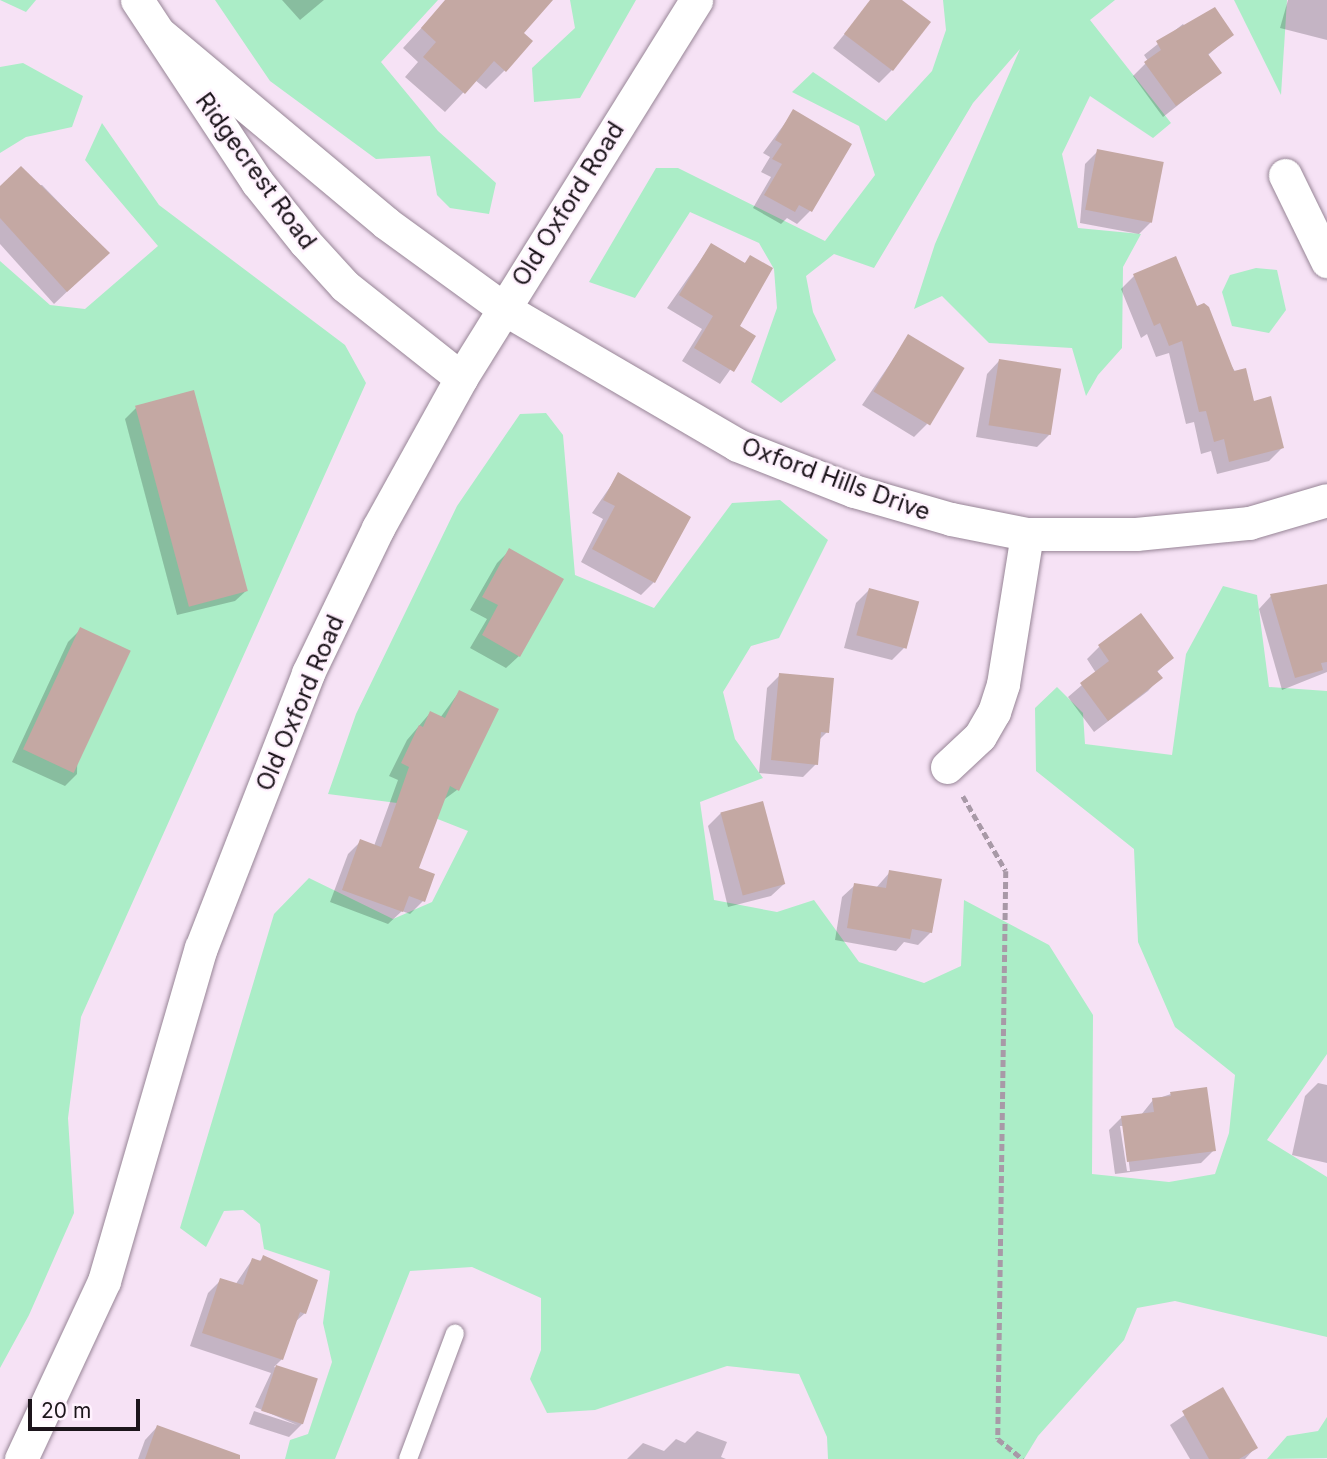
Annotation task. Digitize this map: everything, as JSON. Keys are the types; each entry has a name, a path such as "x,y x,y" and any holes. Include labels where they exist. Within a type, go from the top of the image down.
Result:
{"street":[{"name":"Ridgecrest Road","path":"137,0 257,182 305,242 355,295 461,377"},
{"name":"Old Oxford Road","path":"21,1459 104,1281 201,948 309,673 378,528 461,377 696,0"},
{"name":"Ridgecrest Road","path":"159,33 386,223 502,308"},
{"path":"1285,176 1327,261"},
{"name":"Oxford Hills Drive","path":"502,308 737,445 854,491 951,519 1027,534 1136,534 1250,523 1327,500"},
{"path":"947,767 980,736 994,712 1003,684 1027,534"}],"lane":[{"path":"408,1459 455,1333"}],"path":[{"path":"947,767 1006,871 998,1438 1023,1459"}],"green space":[{"path":"0,0 36,0 26,12"},
{"path":"215,0 438,0 381,62 438,131 496,183 489,214 450,208 437,195 430,156 376,159 270,81"},
{"path":"570,0 636,0 580,98 534,102 532,68 575,28"},
{"path":"943,0 1115,0 1090,20 1171,123 1153,138 1090,96 1062,154 1078,228 1141,234 1123,267 1122,348 1098,375 1086,396 1072,348 989,343 942,296 914,309 935,244 1020,49 973,103 874,268 834,254 806,276 813,312 836,360 781,403 751,382 777,308 774,269 759,243 690,212 635,298 589,282 656,168 678,168 825,241 875,175 859,126 792,92 813,72 886,121 932,71 946,30"},
{"path":"1234,0 1287,0 1281,95"},
{"path":"23,63 83,96 72,127 26,137 0,153 0,67"},
{"path":"102,123 159,205 345,345 366,383 81,1017 68,1118 74,1213 29,1315 0,1368 0,261 50,305 85,309 158,246 85,160"},
{"path":"1256,268 1277,270 1286,310 1269,333 1232,326 1222,292 1230,275"},
{"path":"546,413 563,435 575,575 654,608 732,503 780,500 828,540 779,638 751,646 723,692 735,739 763,778 700,802 714,900 777,912 814,900 859,962 924,983 961,966 964,900 1049,945 1093,1015 1092,1174 1169,1182 1215,1174 1229,1133 1235,1075 1175,1027 1138,942 1134,849 1036,771 1035,708 1057,687 1083,713 1085,744 1172,755 1186,654 1223,586 1257,595 1269,687 1327,691 1327,1054 1267,1140 1327,1177 1327,1337 1175,1301 1137,1308 1124,1340 1038,1436 1024,1459 828,1459 827,1437 799,1374 727,1366 595,1410 547,1413 530,1379 541,1350 541,1298 472,1267 410,1271 335,1459 285,1459 290,1440 308,1434 332,1362 323,1323 330,1271 264,1249 260,1224 243,1210 224,1211 206,1247 180,1228 274,914 309,878 393,919 432,902 468,831 397,803 328,794 356,714 457,506 520,414"},
{"path":"1327,1417 1327,1458 1267,1459 1287,1436 1318,1431"}],"building":[{"path":"445,0 553,0 524,33 533,41 506,72 494,61 465,94 423,57 436,42 421,28"},
{"path":"870,0 902,0 931,22 893,71 844,34"},
{"path":"1215,7 1234,35 1208,54 1222,73 1176,106 1144,62 1161,50 1156,41"},
{"path":"793,109 852,144 812,212 799,205 795,212 764,195 782,164 772,159 782,144 775,140"},
{"path":"1097,149 1164,162 1152,223 1085,210"},
{"path":"21,166 110,253 67,292 0,218 0,186"},
{"path":"711,243 745,263 750,255 773,268 740,326 756,336 734,372 694,348 713,316 679,295"},
{"path":"1176,256 1197,306 1204,303 1209,307 1234,371 1246,368 1254,401 1271,396 1284,448 1229,462 1224,439 1214,442 1206,411 1199,412 1182,341 1169,346 1160,323 1154,326 1133,274"},
{"path":"908,334 965,368 930,425 873,391"},
{"path":"999,359 1061,369 1051,435 989,425"},
{"path":"194,390 248,591 189,607 135,406"},
{"path":"618,472 691,517 655,583 592,549 615,506 603,500"},
{"path":"509,548 564,579 520,657 482,635 498,605 482,597"},
{"path":"1327,584 1327,662 1321,663 1323,670 1295,678 1270,594"},
{"path":"869,588 919,601 907,649 856,635"},
{"path":"1141,613 1174,658 1157,671 1163,678 1108,721 1080,683 1109,661 1098,645"},
{"path":"80,627 131,651 74,773 23,749"},
{"path":"779,673 834,678 829,733 821,732 818,765 771,760"},
{"path":"459,690 499,709 459,791 450,786 419,868 435,874 425,902 409,896 403,912 342,890 360,839 381,847 409,767 401,763 419,725 423,727 430,711 445,718"},
{"path":"763,801 785,884 743,895 720,812"},
{"path":"889,870 942,879 932,933 912,929 910,939 847,928 854,883 886,888"},
{"path":"1207,1087 1216,1151 1127,1162 1121,1116 1154,1112 1152,1098 1171,1096 1170,1092"},
{"path":"263,1255 318,1280 306,1314 300,1312 283,1360 202,1333 220,1278 243,1285 252,1258 261,1261"},
{"path":"276,1365 318,1379 303,1424 261,1411"},
{"path":"1223,1387 1258,1448 1239,1459 1209,1459 1182,1411"},
{"path":"157,1425 240,1455 240,1459 145,1459"}]}
